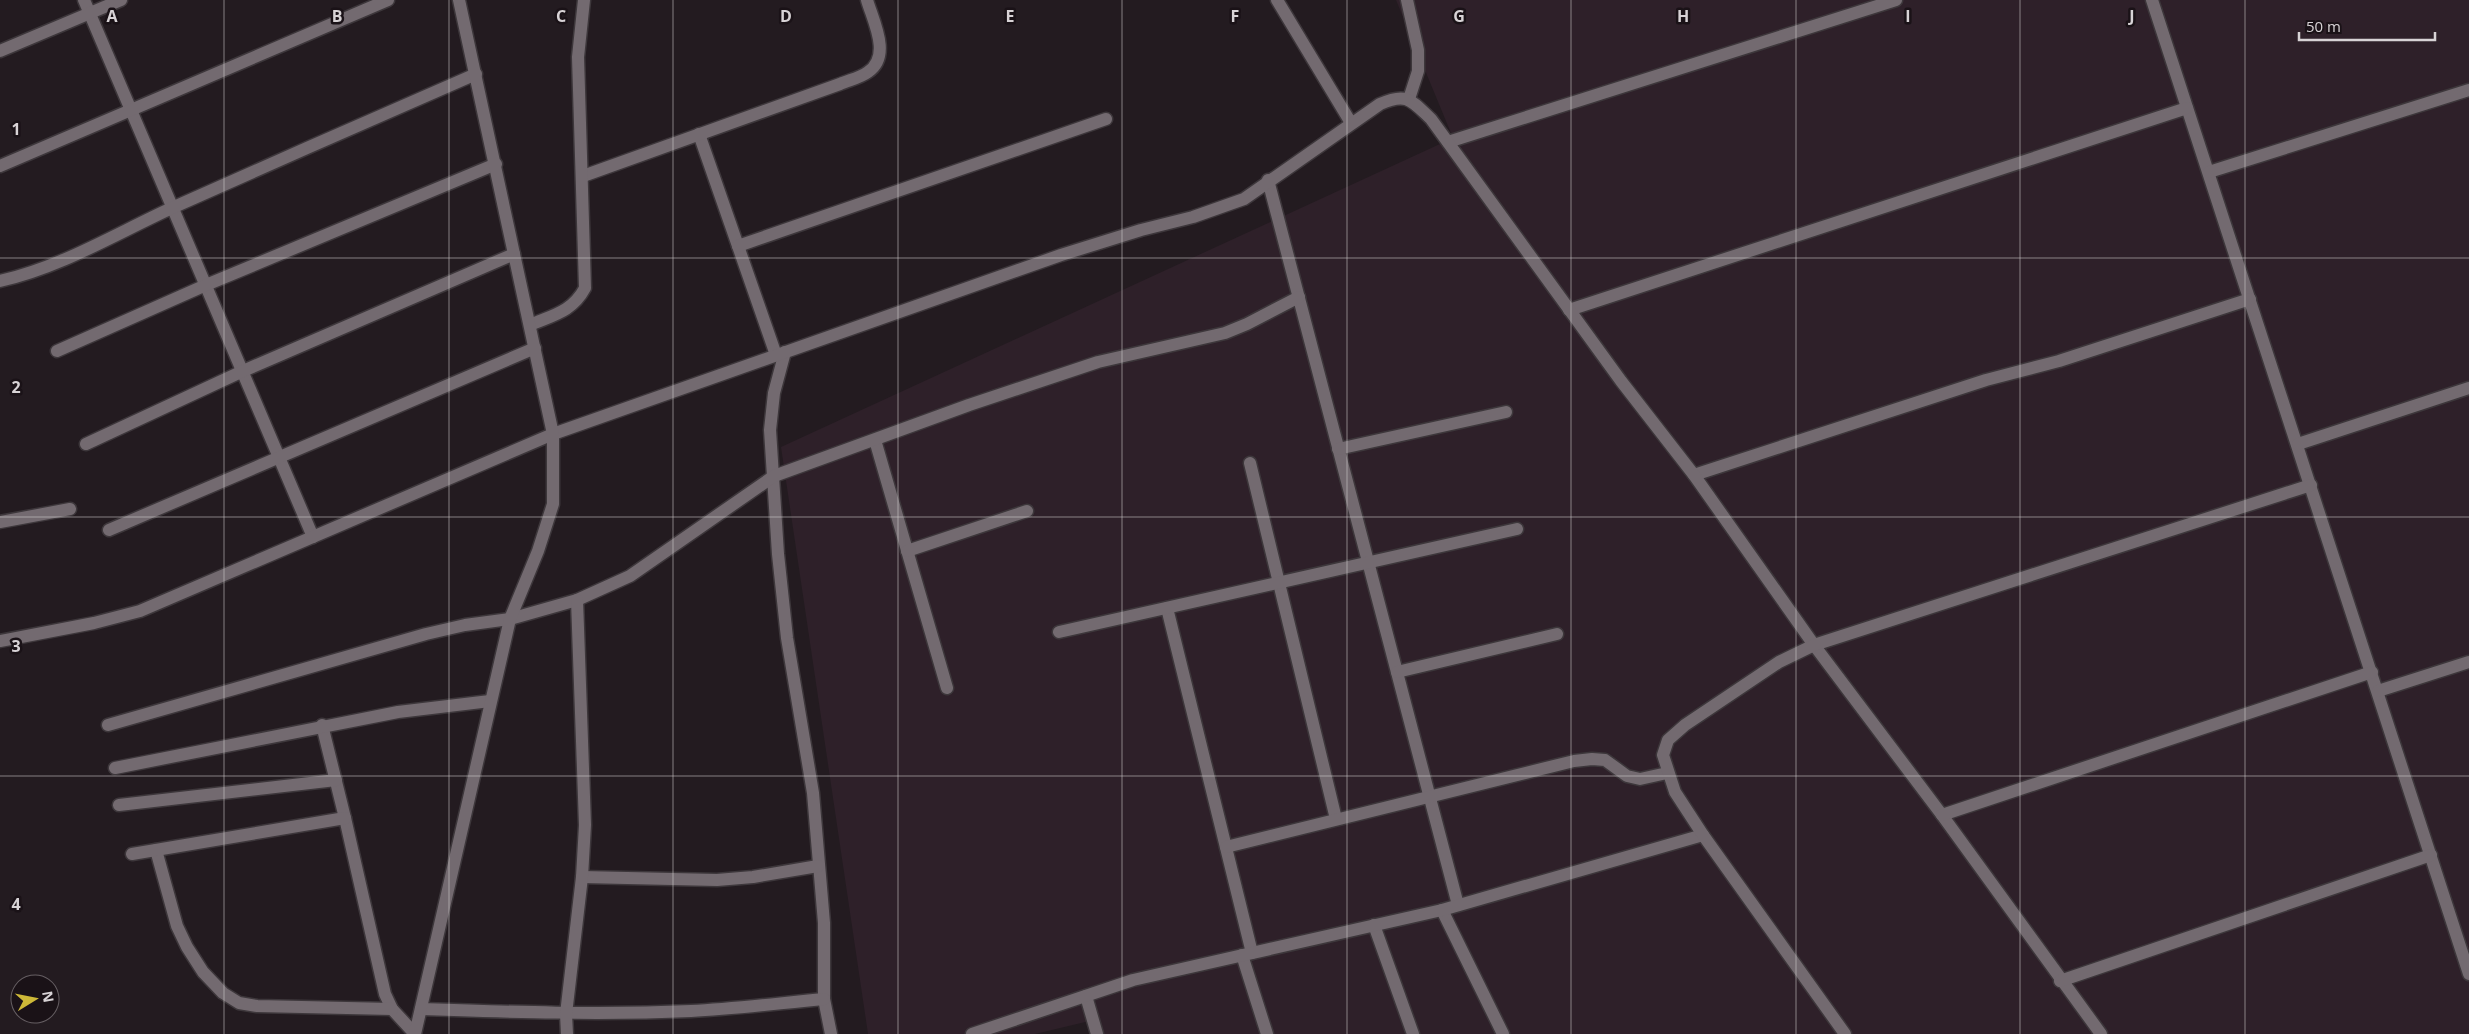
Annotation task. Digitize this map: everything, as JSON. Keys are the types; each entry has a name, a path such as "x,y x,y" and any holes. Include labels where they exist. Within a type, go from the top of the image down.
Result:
{"street":[{"path":"84,0 313,537"},
{"path":"0,51 121,0"},
{"path":"0,166 388,0"},
{"path":"415,1034 510,619 538,551 553,504 553,434 459,0"},
{"path":"530,325 568,309 578,301 585,288 578,57 584,0"},
{"path":"583,176 869,72 879,58 881,46 867,0"},
{"path":"1277,0 1351,124"},
{"path":"1407,0 1418,50 1418,71 1410,99"},
{"path":"1448,142 1896,0"},
{"path":"2152,0 2469,974"},
{"path":"0,281 61,261 173,208 476,74"},
{"path":"2209,172 2469,90"},
{"path":"0,641 94,623 140,611 553,434 1061,256 1221,208 1244,199 1268,180 1380,104 1396,97 1410,99 1431,119 1448,142 1569,310 1694,475 1814,645 1942,815 2060,981 2101,1034"},
{"path":"1569,310 2187,108"},
{"path":"738,246 1106,119"},
{"path":"699,134 738,246 781,354 771,421 778,554 787,638 813,793 824,923 824,999 831,1034"},
{"path":"57,351 206,285 496,164"},
{"path":"1268,180 1458,905"},
{"path":"86,444 242,372 514,254"},
{"path":"108,724 426,634 465,625 510,619 577,600 630,576 774,476 1098,362 1225,333 1247,324 1299,297"},
{"path":"1694,475 1986,380 2059,361 2250,299"},
{"path":"109,530 534,348"},
{"path":"2298,444 2469,388"},
{"path":"1338,449 1506,412"},
{"path":"875,440 947,688"},
{"path":"1250,463 1336,819"},
{"path":"1845,1034 1703,835 1676,792 1663,755 1668,740 1779,662 1814,645 2311,485"},
{"path":"0,522 70,509"},
{"path":"907,551 1027,511"},
{"path":"1059,632 1517,529"},
{"path":"568,1034 566,1014 582,877 585,825 577,600"},
{"path":"1167,608 1226,847 1247,954 1267,1034"},
{"path":"1397,672 1557,634"},
{"path":"2378,691 2469,662"},
{"path":"1942,815 2372,672"},
{"path":"115,768 322,725 398,712 490,701"},
{"path":"322,725 346,818 377,966 385,994 392,1009 415,1034"},
{"path":"1226,847 1574,761 1592,758 1605,760 1627,776 1640,779 1668,773"},
{"path":"119,805 336,780"},
{"path":"132,854 346,818"},
{"path":"972,1034 1133,980 1442,910 1703,835"},
{"path":"156,850 177,926 204,972 224,993 239,1003 257,1006 392,1009"},
{"path":"2060,981 2431,855"},
{"path":"582,877 717,880 753,877 818,866"},
{"path":"1442,910 1503,1034"},
{"path":"1374,925 1413,1034"},
{"path":"1086,996 1097,1034"},
{"path":"421,1009 566,1014 692,1011 824,999"}],"shaded area":[{"path":"1396,0 2469,0 2469,1034 1102,1034 1098,1019 1035,1034 868,1034 781,447 1453,138"}]}
